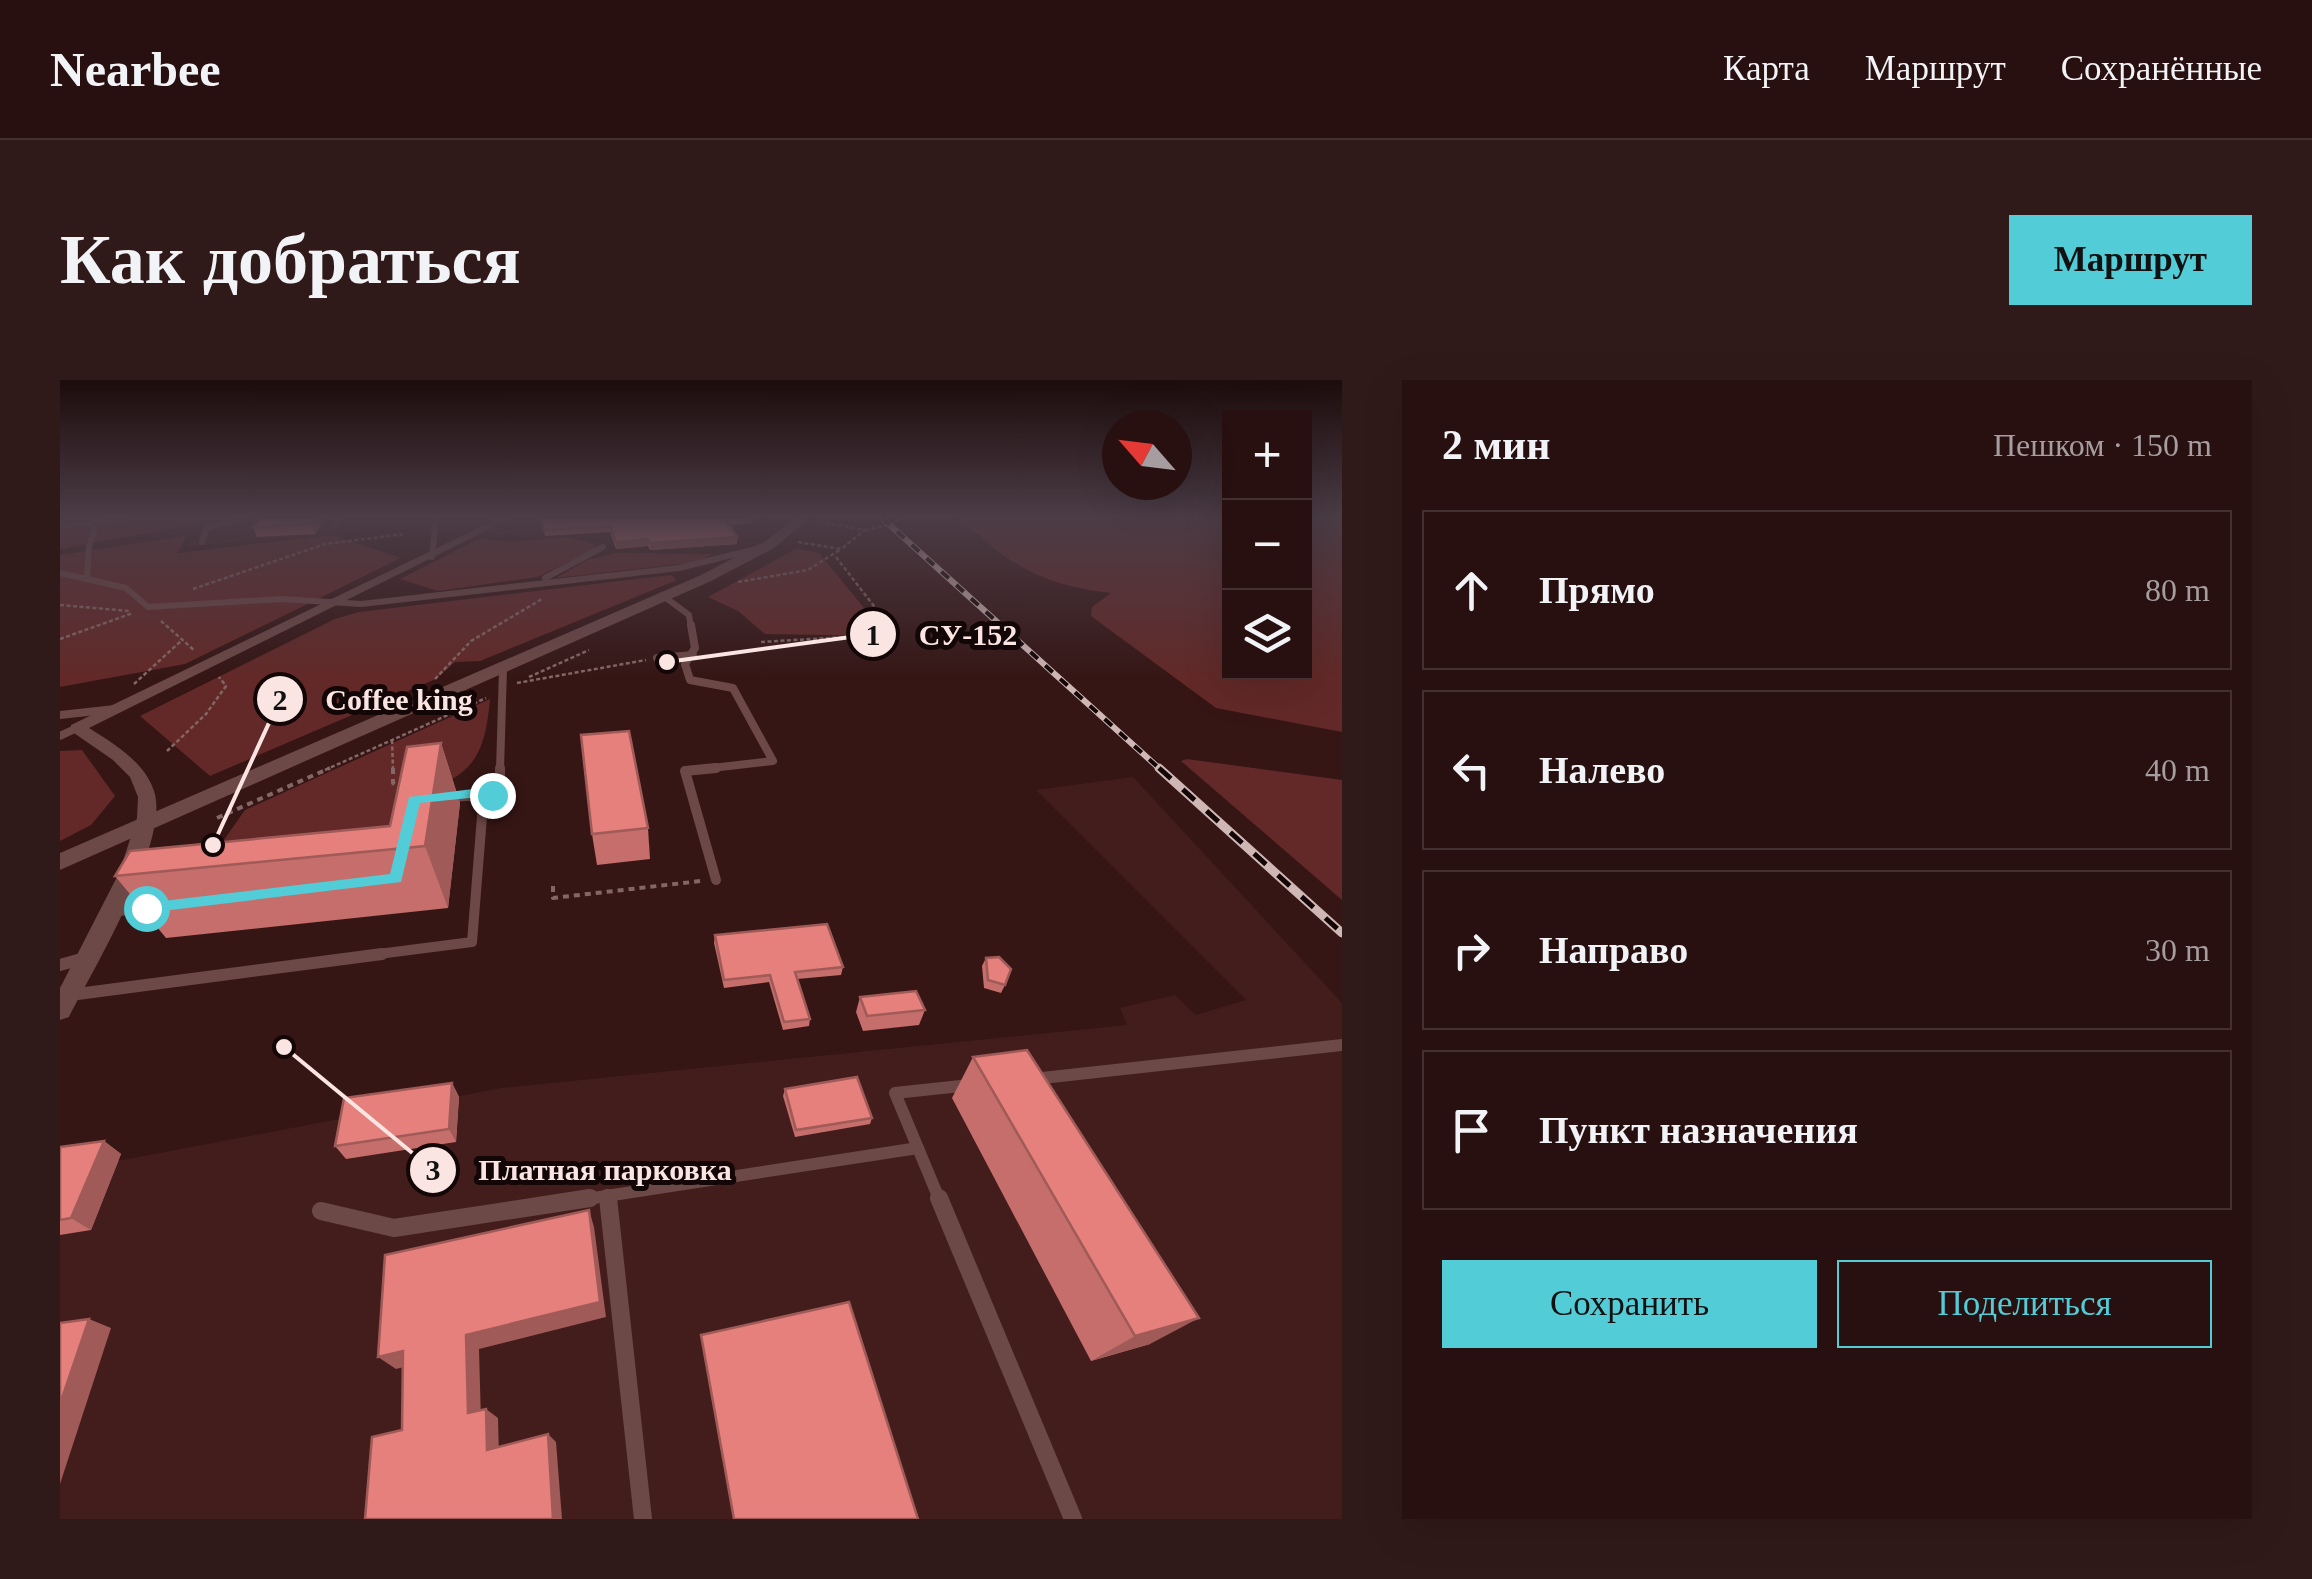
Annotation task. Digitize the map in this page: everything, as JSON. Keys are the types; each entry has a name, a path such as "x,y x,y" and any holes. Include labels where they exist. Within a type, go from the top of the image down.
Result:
{"main road":[{"path":"60,862 718,571"}],"street":[{"path":"68,732 402,571"},
{"path":"64,1003 110,912 146,824 147,798 140,778 107,746 68,732"}],"lane":[{"path":"87,579 88,571"},
{"path":"538,582 558,571"},
{"path":"60,573 126,588 148,607 282,599 333,603 642,571"},
{"path":"704,571 712,574"},
{"path":"662,595 688,612 693,655 685,664 690,680 733,688 773,761 685,771 716,880"},
{"path":"657,658 693,655"},
{"path":"64,1003 472,942 483,804 500,788 503,669"},
{"path":"60,715 122,706"},
{"path":"414,800 481,792 492,795"},
{"path":"110,912 166,906"},
{"path":"60,965 86,958"},
{"path":"1011,1081 1342,1046"},
{"path":"992,1083 894,1094 1073,1519"},
{"path":"321,1210 394,1228 918,1148"},
{"path":"608,1196 643,1519"}],"path":[{"path":"148,607 239,571"},
{"path":"761,642 896,634 847,571"},
{"path":"422,704 449,661 500,621 557,590 562,580"},
{"path":"60,605 135,612 60,640"},
{"path":"122,706 136,678 182,640"},
{"path":"217,818 525,680 657,658"},
{"path":"392,739 393,783 414,800"},
{"path":"553,886 553,898 716,880"}],"shaded area":[{"path":"60,571 374,571 185,664 60,687"},
{"path":"416,571 549,571 537,577 438,591 400,579"},
{"path":"568,571 617,571 556,578"},
{"path":"755,571 834,571 887,636 765,634 738,611 708,597"},
{"path":"1030,571 1222,571 1222,680 1312,680 1312,571 1342,571 1342,732 1216,708 1091,616 1092,607 1111,593 1068,585"},
{"path":"671,575 677,580 480,661 455,662 436,679 210,776 140,716 335,619 359,612"},
{"path":"490,699 477,755 458,775 407,800 377,873 188,891 245,810"},
{"path":"82,750 115,796 91,825 60,841 60,751"},
{"path":"1181,761 1342,780 1342,900"},
{"path":"1133,777 1342,1003 1342,1519 60,1519 60,1172 502,1088 1127,1025 1120,1008 1175,995 1196,1015 1246,1000 1036,790"}],"building":[{"path":"629,731 648,828 592,834 581,735"},
{"path":"441,743 425,846 115,876 130,851 390,826 407,747"},
{"path":"827,924 843,967 795,972 810,1019 784,1022 770,975 724,980 715,935"},
{"path":"999,957 1011,969 1005,985 988,980 986,958"},
{"path":"916,991 925,1010 867,1016 860,997"},
{"path":"1027,1050 1199,1318 1135,1336 973,1057"},
{"path":"857,1077 872,1118 796,1130 785,1089"},
{"path":"452,1083 449,1129 335,1146 344,1098"},
{"path":"104,1141 71,1218 60,1220 60,1147"},
{"path":"589,1210 600,1302 466,1335 468,1413 486,1409 487,1450 548,1434 553,1519 365,1519 372,1437 402,1430 403,1351 378,1357 385,1255"},
{"path":"849,1302 918,1519 734,1519 701,1335"},
{"path":"89,1319 60,1404 60,1323"}],"railway":[{"path":"941,571 1161,770"},
{"path":"1159,768 1342,933"}],"place":[{"name":"СУ-152","path":"667,662"},
{"name":"Coffee king","path":"213,845"},
{"name":"Платная парковка","path":"284,1047"}],"route":[{"path":"146,908 396,878 414,800 481,792 492,795"}]}
